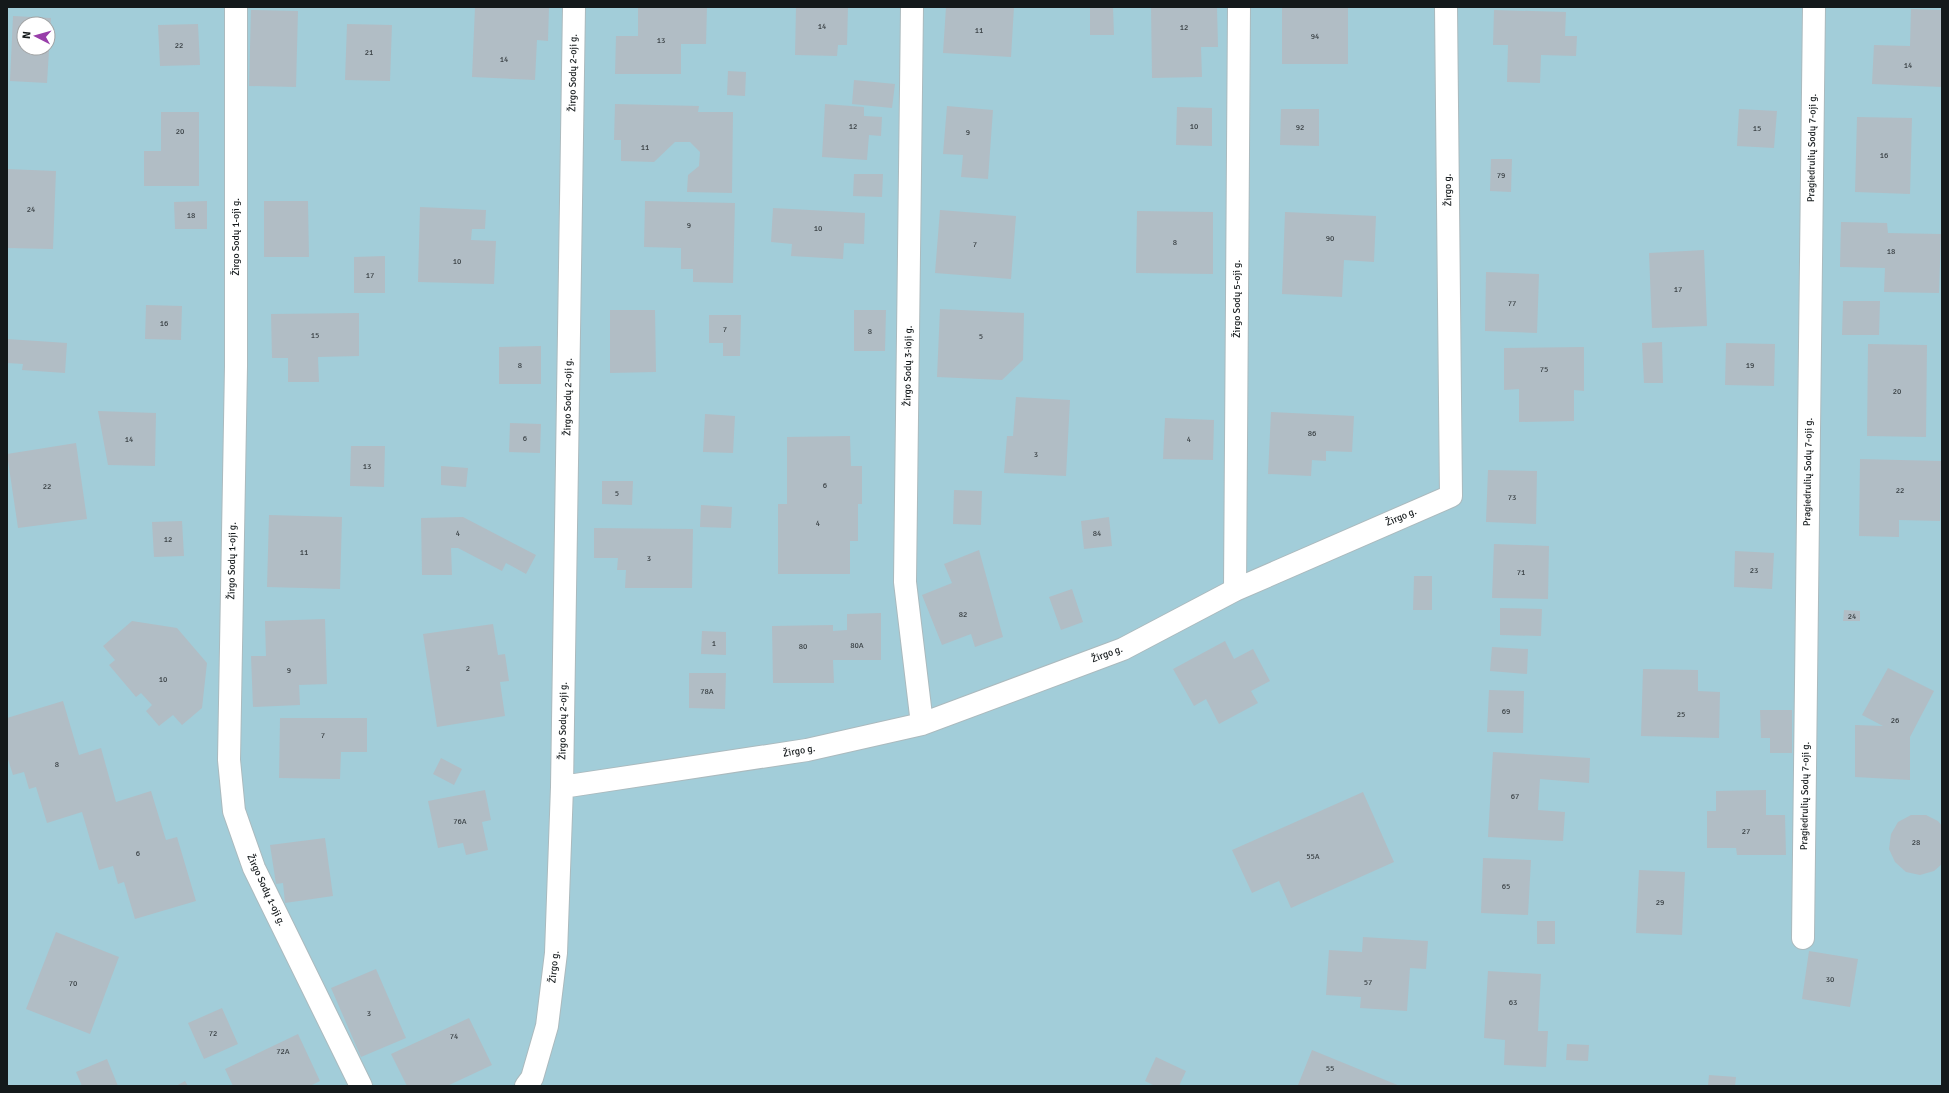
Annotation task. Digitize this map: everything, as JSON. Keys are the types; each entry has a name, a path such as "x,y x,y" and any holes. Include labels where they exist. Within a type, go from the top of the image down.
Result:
{"street":[{"name":"Žirgo Sodų 1-oji g.","path":"236,7 236,366 229,760 234,811 254,868 361,1086"},
{"name":"Žirgo Sodų 2-oji g.","path":"562,787 574,7"},
{"name":"Žirgo Sodų 3-ioji g.","path":"912,7 905,582 922,724"},
{"name":"Žirgo Sodų 5-oji g.","path":"1235,590 1239,7"},
{"name":"Žirgo g.","path":"526,1086 532,1078 547,1026 555,961 562,787 808,750 922,724 1123,649 1235,590 1451,496 1446,7"},
{"name":"Pragiedrulių Sodų 7-oji g.","path":"1803,938 1814,7"}],"shaded area":[{"path":"7,7 1942,7 1942,1086 7,1086"}],"building":[{"path":"475,7 549,7 548,41 537,40 535,80 472,77"},
{"path":"638,7 707,7 706,44 681,44 681,74 615,74 616,36 638,36"},
{"path":"796,7 848,7 847,45 838,45 837,56 795,55"},
{"path":"946,7 1014,7 1011,57 943,53"},
{"path":"1090,7 1113,7 1114,35 1090,35"},
{"path":"1151,7 1217,7 1218,47 1201,47 1202,77 1152,78"},
{"path":"1282,7 1348,7 1348,64 1282,64"},
{"path":"1911,9 1942,10 1942,87 1872,84 1874,45 1910,46"},
{"path":"251,10 298,11 296,87 249,86"},
{"path":"1494,10 1566,12 1565,36 1577,36 1576,56 1541,55 1540,83 1507,82 1508,45 1493,45"},
{"path":"13,16 16,16 16,56 49,56 47,83 10,81"},
{"path":"198,24 200,65 160,66 158,25"},
{"path":"347,24 392,25 390,81 345,80"},
{"path":"728,71 746,72 745,96 727,95"},
{"path":"854,80 895,84 892,108 852,104"},
{"path":"615,104 699,106 698,112 733,112 732,193 687,192 688,175 699,166 700,152 690,142 675,142 654,162 621,161 621,140 614,140"},
{"path":"825,104 864,107 864,116 882,117 881,136 869,135 867,160 822,157"},
{"path":"947,106 993,110 988,179 961,177 963,155 943,154"},
{"path":"1177,107 1212,108 1212,146 1176,145"},
{"path":"1281,109 1319,109 1319,146 1280,145"},
{"path":"1739,109 1777,111 1774,148 1737,146"},
{"path":"161,112 199,112 199,186 144,186 144,151 161,151"},
{"path":"1857,117 1912,118 1910,194 1855,192"},
{"path":"1491,159 1512,159 1511,192 1490,191"},
{"path":"7,169 56,171 53,249 7,248"},
{"path":"854,174 883,174 882,197 853,196"},
{"path":"207,201 207,229 175,229 174,202"},
{"path":"264,201 308,201 309,257 264,257"},
{"path":"645,201 735,203 733,283 693,282 693,269 681,269 681,248 644,247"},
{"path":"420,207 486,210 485,229 472,229 471,240 496,241 494,284 418,282"},
{"path":"773,208 865,213 864,244 844,243 843,259 791,256 792,244 771,242"},
{"path":"940,210 1016,216 1011,279 935,273"},
{"path":"1137,211 1213,212 1213,274 1136,273"},
{"path":"1285,212 1376,216 1374,262 1344,260 1342,297 1282,294"},
{"path":"1841,222 1887,223 1888,233 1941,234 1939,293 1884,292 1885,268 1840,267"},
{"path":"1704,250 1707,326 1652,328 1649,253"},
{"path":"385,256 385,293 354,293 354,257"},
{"path":"1486,272 1539,274 1537,333 1485,331"},
{"path":"1843,301 1880,301 1879,335 1842,335"},
{"path":"146,305 182,306 181,340 145,339"},
{"path":"940,309 1024,313 1023,360 1002,380 937,377"},
{"path":"610,310 655,310 656,372 610,373"},
{"path":"854,310 886,310 885,351 854,351"},
{"path":"359,313 359,356 318,357 319,382 288,382 288,358 272,358 271,314"},
{"path":"709,315 741,315 740,356 723,356 723,343 709,343"},
{"path":"7,339 67,343 65,373 22,370 23,364 7,363"},
{"path":"1662,342 1663,383 1644,383 1642,343"},
{"path":"1726,343 1775,344 1774,386 1725,385"},
{"path":"1868,344 1927,345 1926,437 1867,436"},
{"path":"541,346 541,384 499,384 499,347"},
{"path":"1584,347 1584,391 1574,390 1574,421 1519,422 1519,389 1504,390 1504,348"},
{"path":"1016,397 1070,400 1066,476 1004,473 1007,436 1013,436"},
{"path":"98,411 156,413 155,466 108,465"},
{"path":"1271,412 1354,416 1352,452 1326,451 1326,461 1312,460 1311,476 1268,474"},
{"path":"705,414 735,416 733,453 703,452"},
{"path":"1165,418 1214,420 1213,460 1163,459"},
{"path":"510,423 541,424 540,453 509,452"},
{"path":"850,436 851,466 862,466 862,504 858,504 858,541 850,541 850,574 778,574 778,504 787,504 787,437"},
{"path":"76,443 87,519 18,528 7,454"},
{"path":"351,446 385,446 384,487 350,486"},
{"path":"1860,459 1941,461 1940,521 1899,520 1899,537 1859,536"},
{"path":"441,466 468,468 466,487 441,485"},
{"path":"1488,470 1537,471 1536,524 1486,522"},
{"path":"602,481 633,481 632,505 602,504"},
{"path":"954,490 982,491 981,525 953,524"},
{"path":"701,505 732,507 731,528 700,527"},
{"path":"269,515 342,517 340,589 267,587"},
{"path":"463,517 536,555 526,574 506,563 502,571 458,548 451,548 452,575 422,575 421,518"},
{"path":"1109,517 1112,546 1084,549 1081,521"},
{"path":"182,521 184,556 154,557 152,522"},
{"path":"594,528 693,529 692,588 625,588 626,570 617,570 618,558 594,558"},
{"path":"1494,544 1549,546 1548,599 1492,598"},
{"path":"979,550 1003,637 975,647 971,634 942,645 922,595 952,583 944,564"},
{"path":"1735,551 1774,553 1772,589 1734,587"},
{"path":"1414,576 1432,576 1432,610 1413,610"},
{"path":"1072,589 1083,622 1061,630 1049,597"},
{"path":"1500,608 1542,609 1541,636 1500,635"},
{"path":"1844,610 1860,611 1860,621 1843,621"},
{"path":"881,613 881,660 833,660 834,683 773,683 772,626 833,625 833,631 847,630 847,614"},
{"path":"325,619 327,684 299,685 300,705 253,707 251,656 266,656 265,621"},
{"path":"132,621 177,628 207,663 202,708 182,725 173,715 159,726 146,711 152,705 141,693 136,697 109,665 115,660 103,646"},
{"path":"493,624 498,655 505,654 509,681 500,682 505,716 437,727 423,634"},
{"path":"702,631 726,632 726,655 701,654"},
{"path":"1225,641 1234,659 1253,649 1270,681 1251,691 1258,703 1219,724 1206,699 1194,706 1173,669"},
{"path":"1492,647 1528,649 1527,674 1490,671"},
{"path":"1888,668 1934,691 1910,737 1910,780 1855,777 1855,725 1883,726 1862,715"},
{"path":"1643,669 1698,670 1698,691 1720,692 1719,738 1641,736"},
{"path":"689,673 726,673 725,709 689,708"},
{"path":"1489,690 1524,691 1523,733 1487,732"},
{"path":"63,701 79,755 101,748 116,802 151,791 166,840 177,837 196,901 135,919 124,882 118,884 113,866 99,870 82,812 47,823 36,787 29,789 24,772 13,775 7,756 7,718"},
{"path":"1760,710 1792,710 1792,753 1770,753 1770,738 1761,738"},
{"path":"280,718 367,718 367,752 341,752 340,779 279,778"},
{"path":"1493,752 1590,758 1589,783 1540,779 1538,810 1565,812 1563,841 1488,837"},
{"path":"441,758 462,769 454,785 433,774"},
{"path":"485,790 491,820 482,822 488,850 466,855 463,843 438,848 428,801"},
{"path":"1766,790 1766,815 1785,815 1786,855 1737,855 1736,848 1707,848 1707,811 1716,811 1716,791"},
{"path":"1363,792 1394,862 1291,908 1279,881 1252,893 1232,850"},
{"path":"1911,815 1926,815 1938,821 1942,826 1942,864 1934,871 1920,875 1906,872 1895,862 1889,849 1891,834 1898,822"},
{"path":"325,838 333,896 285,903 283,883 276,884 270,845"},
{"path":"1483,858 1531,860 1528,915 1481,913"},
{"path":"1639,870 1685,872 1682,935 1636,933"},
{"path":"1537,921 1555,921 1555,944 1537,944"},
{"path":"56,932 119,957 90,1034 26,1009"},
{"path":"1363,937 1428,941 1426,969 1410,968 1407,1011 1360,1008 1361,997 1326,995 1329,950 1362,952"},
{"path":"1809,951 1858,959 1850,1007 1802,999"},
{"path":"376,969 406,1038 361,1057 331,988"},
{"path":"1488,971 1541,974 1538,1031 1548,1031 1546,1067 1504,1065 1505,1040 1484,1038"},
{"path":"222,1008 238,1044 204,1059 188,1023"},
{"path":"469,1018 492,1065 447,1086 407,1086 391,1054"},
{"path":"298,1034 320,1081 310,1086 233,1086 225,1069"},
{"path":"1567,1044 1589,1045 1588,1061 1566,1060"},
{"path":"1312,1050 1400,1086 1298,1085"},
{"path":"1156,1057 1186,1071 1179,1086 1155,1086 1145,1081"},
{"path":"107,1059 118,1086 82,1086 76,1072"},
{"path":"1709,1075 1736,1077 1735,1086 1708,1086"},
{"path":"185,1081 188,1086 176,1086"}]}
